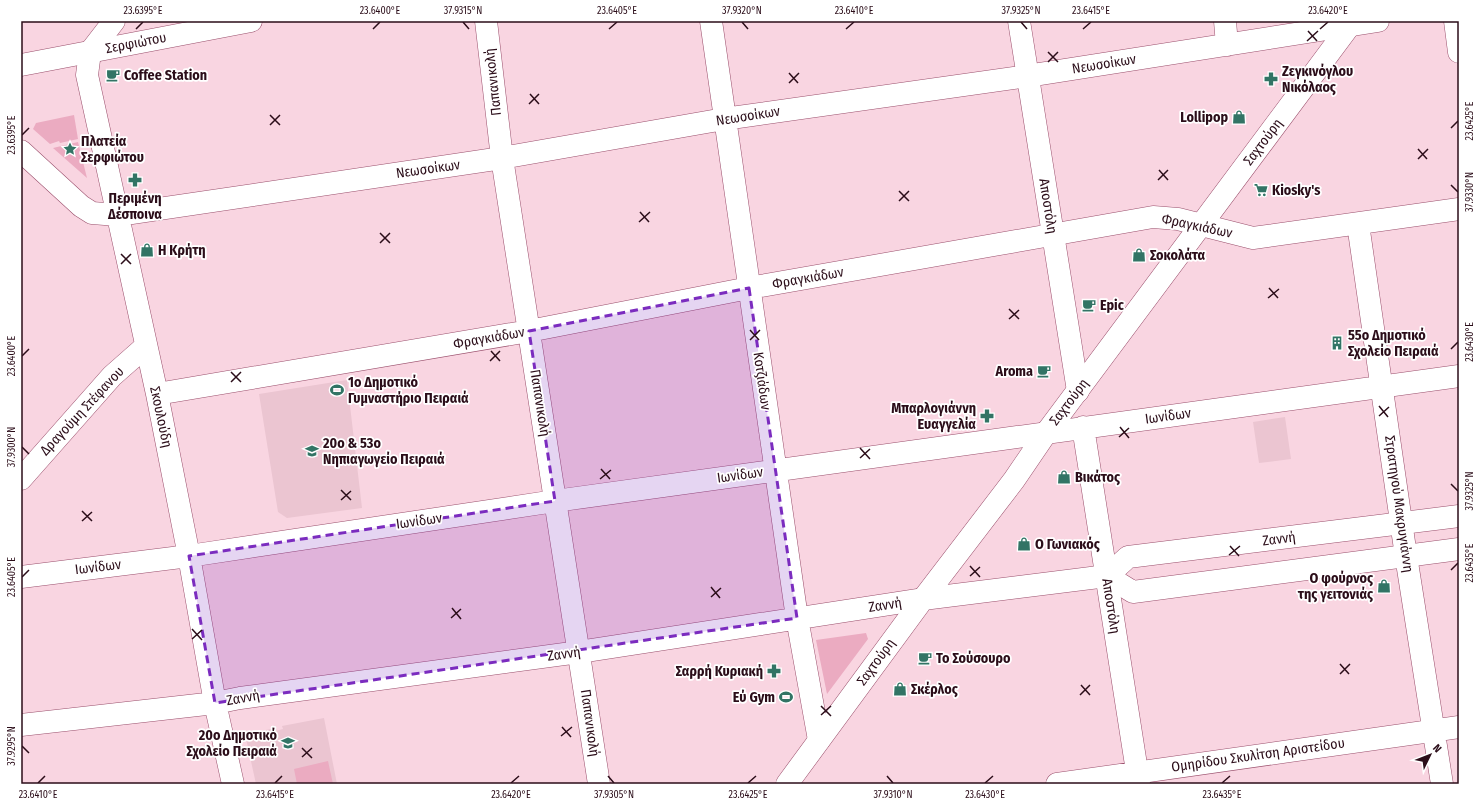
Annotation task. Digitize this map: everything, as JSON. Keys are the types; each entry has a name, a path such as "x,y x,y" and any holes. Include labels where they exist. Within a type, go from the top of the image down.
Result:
{"street":[{"path":"90,52 114,21"},
{"name":"Σερφιώτου","path":"21,65 251,21"},
{"name":"Παπανικολή","path":"486,21 502,158 599,784"},
{"name":"Κοτζιάδων","path":"711,21 797,618 819,740"},
{"name":"Αποστόλη","path":"1019,21 1078,391"},
{"path":"1225,21 1227,45"},
{"name":"Νεωσοίκων","path":"21,151 81,206 92,213 118,215 502,158 724,119 1028,76 1227,45 1352,23 1378,21"},
{"path":"1456,21 1459,52"},
{"name":"Σαχτούρη","path":"787,784 923,599 1014,480 1046,433 1352,23"},
{"name":"Σκουλούδη","path":"90,52 87,75 157,394 189,556 215,703 233,784"},
{"name":"Φραγκιάδων","path":"157,394 529,331 749,288 1153,217 1178,219 1253,238 1459,209"},
{"name":"Στρατηγού Μακρυγιάννη","path":"1358,224 1406,556 1442,784"},
{"name":"Δραγούμη Στέφανου","path":"21,479 28,457 112,376 146,346"},
{"name":"Ιωνίδων","path":"21,577 189,556 555,501 1459,376"},
{"name":"Αποστόλη","path":"1083,427 1138,778"},
{"name":"Ζαννή","path":"21,725 215,703 240,698 579,652 923,599 1107,576 1128,557 1459,516"},
{"path":"1107,576 1134,592 1459,549"},
{"name":"Ομηρίδου Σκυλίτση Αριστείδου","path":"1057,784 1138,778 1459,727"}],"highlighted area":[{"path":"749,288 797,618 215,703 189,556 555,501 529,331"}],"shaded area":[{"path":"74,115 78,139 60,143 59,141 50,144 33,129 36,123"},
{"path":"78,142 87,178 53,148"},
{"name":"20ο & 53ο Νηπιαγωγείο Πειραιά","path":"347,380 362,508 287,518 278,512 259,394"},
{"path":"1285,417 1291,459 1259,463 1253,422"},
{"path":"866,633 868,639 827,694 816,640"},
{"name":"20ο Δημοτικό Σχολείο Πειραιά","path":"324,718 337,784 256,784 245,734 271,729 271,732 283,729 282,726"},
{"path":"328,761 333,784 297,784 294,769"}],"place":[{"name":"Coffee Station","path":"113,75"},
{"name":"Ζεγκινόγλου Νικόλαος","path":"1271,79"},
{"name":"Lollipop","path":"1239,117"},
{"name":"Πλατεία Σερφιώτου","path":"70,149"},
{"name":"Περιμένη Δέσποινα","path":"135,180"},
{"name":"Kiosky's","path":"1261,190"},
{"name":"Η Κρήτη","path":"147,250"},
{"name":"Σοκολάτα","path":"1139,255"},
{"name":"Epic","path":"1089,305"},
{"name":"55ο Δημοτικό Σχολείο Πειραιά","path":"1337,343"},
{"name":"Aroma","path":"1044,371"},
{"name":"1ο Δημοτικό Γυμναστήριο Πειραιά","path":"337,390"},
{"name":"Μπαρλογιάννη Ευαγγελία","path":"987,416"},
{"name":"20ο & 53ο Νηπιαγωγείο Πειραιά","path":"312,451"},
{"name":"Βικάτος","path":"1064,477"},
{"name":"Ο Γωνιακός","path":"1024,544"},
{"name":"Ο φούρνος της γειτονιάς","path":"1384,586"},
{"name":"Το Σούσουρο","path":"925,658"},
{"name":"Σαρρή Κυριακή","path":"774,671"},
{"name":"Σκέρλος","path":"900,689"},
{"name":"Εύ Gym","path":"786,697"},
{"name":"20ο Δημοτικό Σχολείο Πειραιά","path":"288,743"}]}
